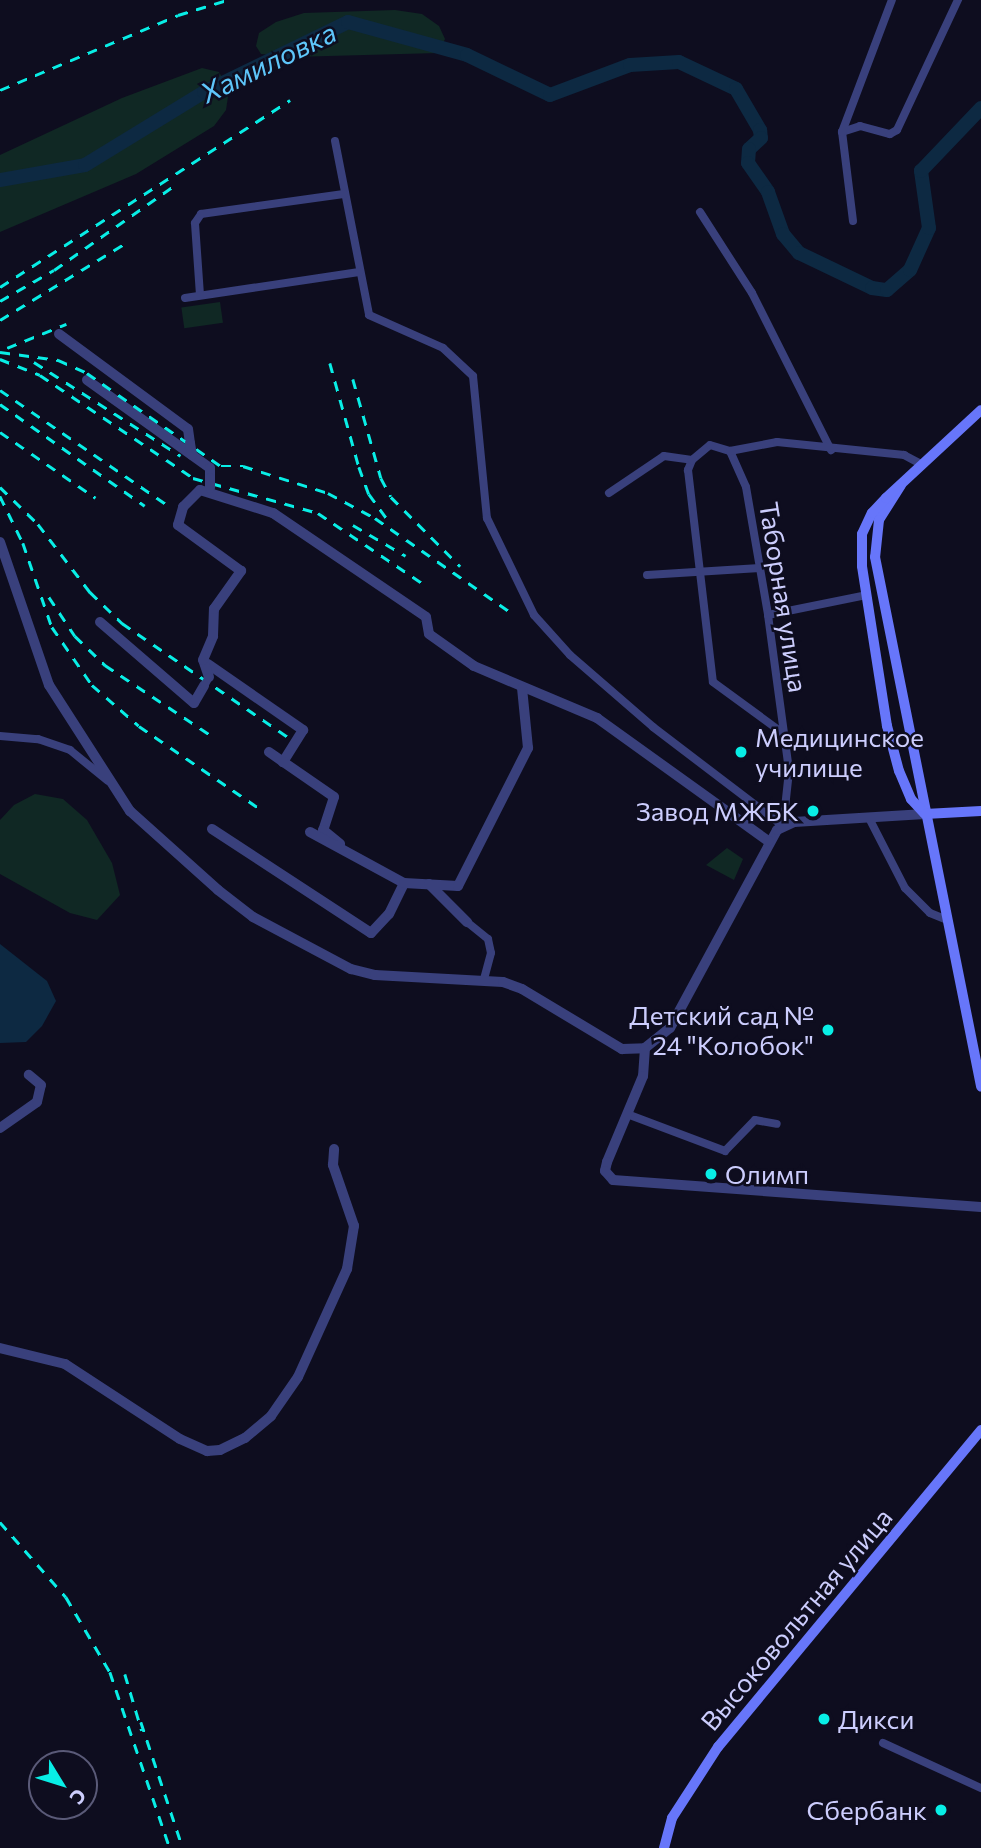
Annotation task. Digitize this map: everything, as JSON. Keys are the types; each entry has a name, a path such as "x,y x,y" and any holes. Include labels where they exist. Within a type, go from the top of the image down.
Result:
{"main road":[{"path":"925,814 911,799 898,771 866,595 862,534 872,513 981,410"},
{"path":"901,485 879,520 875,557 981,1086"},
{"path":"925,814 981,811"},
{"name":"Высоковольтная улица","path":"664,1848 672,1818 705,1764 981,1430"}],"street":[{"path":"853,221 842,132 892,0"},
{"path":"842,132 860,126 890,134 897,130 958,0"},
{"path":"335,141 369,315 443,348 473,376 482,495 506,565 534,614 570,655 653,727 783,826"},
{"path":"200,295 195,223 201,214 344,194"},
{"path":"700,212 752,293 831,450"},
{"path":"185,298 359,272"},
{"path":"59,334 188,429 192,455"},
{"path":"87,380 210,468 210,486"},
{"path":"784,734 713,682 688,470 692,460 710,445 730,451 761,441 831,450 904,455 923,465"},
{"name":"Таборная улица","path":"730,451 746,487 768,615 789,771 783,826"},
{"path":"609,493 664,456 692,460"},
{"path":"100,622 194,703 207,682 203,660 213,636 214,609 241,571 178,525 183,507 200,490 210,486 273,513 426,617 429,634 474,666 597,718 768,841"},
{"path":"0,542 45,677 108,781"},
{"path":"647,575 760,568"},
{"path":"768,615 866,595"},
{"path":"203,660 303,730 283,762"},
{"path":"310,832 404,883 458,886 528,748 522,688"},
{"path":"0,736 38,739 69,750 108,781 164,844 253,916 301,944 374,975 484,979 522,989 622,1049 645,1048 661,1038 680,1013 768,841 783,826 925,814"},
{"path":"269,752 334,797 323,830 357,858"},
{"path":"869,818 905,888 930,913 947,920"},
{"path":"212,829 371,933 389,914 404,883"},
{"path":"429,884 488,939 491,953 484,979"},
{"path":"645,1048 643,1076 607,1162 609,1178 620,1181 981,1207"},
{"path":"0,1128 37,1102 41,1085 29,1075"},
{"path":"627,1114 725,1151 755,1120 776,1124"},
{"path":"0,1348 65,1364 180,1439 207,1451 245,1438 271,1416 298,1377 347,1269 354,1226 333,1165 334,1149"},
{"path":"883,1743 981,1788"}],"green space":[{"path":"395,10 422,14 439,26 445,39 438,53 292,57 261,54 256,46 259,33 276,22 304,13"},
{"path":"202,68 219,72 229,90 226,110 214,126 136,174 0,232 0,155 122,98"},
{"path":"220,302 223,323 184,328 181,307"},
{"path":"35,794 63,799 87,820 112,863 120,895 97,920 70,913 0,874 0,820 14,805"},
{"path":"727,848 743,859 734,880 706,865"}],"water":[{"path":"0,944 47,981 56,1001 42,1026 26,1042 0,1043"}],"waterway":[{"name":"Хамиловка","path":"0,180 85,165 204,92 348,22 467,55 550,95 630,65 679,62 736,89 760,130 761,138 749,149 748,163 768,192 783,234 799,253 872,288 887,290 910,270 929,228 921,171 981,108"}],"railway":[{"path":"0,90 178,15 227,0"},
{"path":"0,287 290,100"},
{"path":"0,301 54,270 172,187"},
{"path":"0,320 124,244"},
{"path":"7,348 66,324"},
{"path":"0,352 58,360 87,373 221,466 243,466 328,493 375,518 513,614"},
{"path":"0,359 40,375 193,478 318,513 425,585"},
{"path":"34,362 181,456"},
{"path":"330,363 369,494 389,522"},
{"path":"353,379 381,478 391,497 460,566"},
{"path":"0,390 166,504"},
{"path":"0,404 145,506"},
{"path":"0,432 96,498"},
{"path":"0,487 38,524 90,592 122,623 288,737"},
{"path":"0,496 23,543 52,627 92,685 139,726 263,811"},
{"path":"353,525 406,556"},
{"path":"49,597 75,636 105,665 212,736"},
{"path":"0,1522 66,1597 110,1672 170,1848"},
{"path":"125,1674 142,1731"},
{"path":"141,1722 183,1848"}],"place":[{"name":"Медицинское училище","path":"741,752"},
{"name":"Завод МЖБК","path":"813,811"},
{"name":"Детский сад № 24 \"Колобок\"","path":"828,1030"},
{"name":"Олимп","path":"711,1174"},
{"name":"Дикси","path":"824,1719"},
{"name":"Сбербанк","path":"941,1810"}]}
